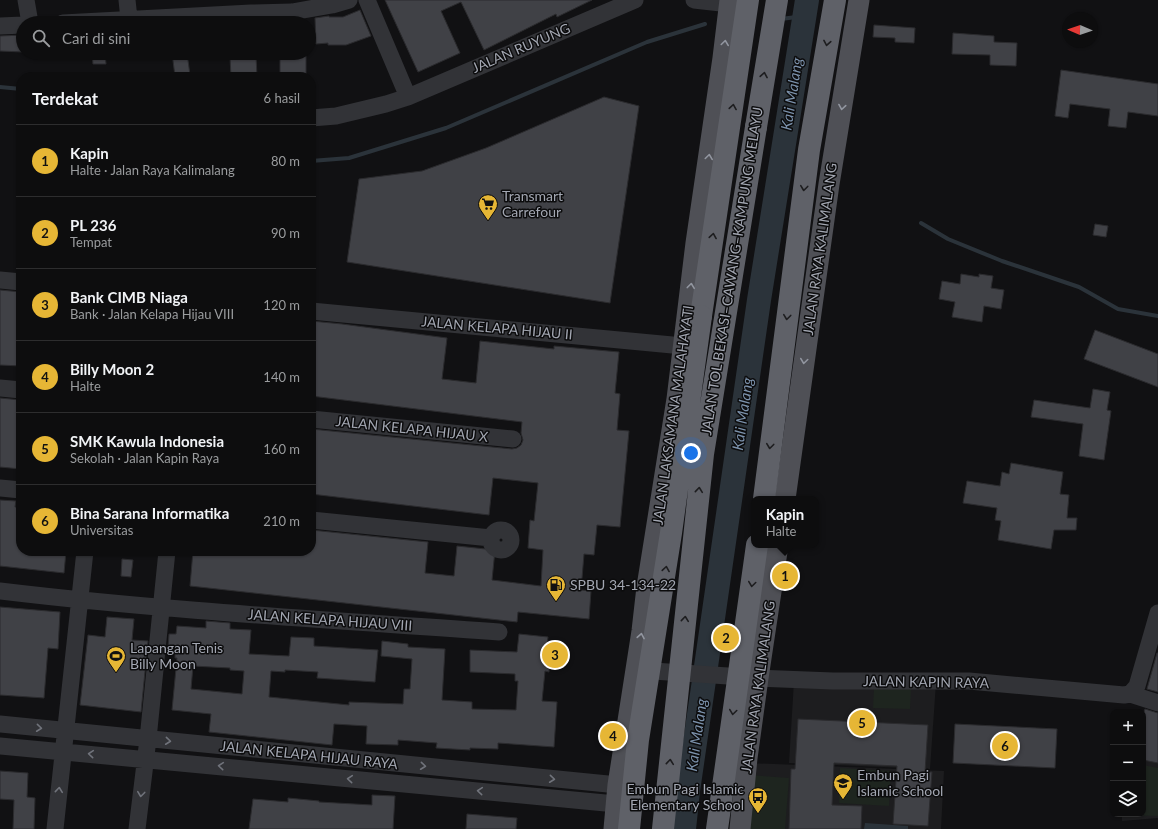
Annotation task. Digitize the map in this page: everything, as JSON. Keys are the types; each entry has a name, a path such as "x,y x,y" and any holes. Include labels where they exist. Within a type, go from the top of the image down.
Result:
{"highway":[{"name":"JALAN TOL BEKASI–CAWANG–KAMPUNG MELAYU","path":"663,829 703,454 777,0"},
{"path":"764,496 809,150 835,0"},
{"path":"629,829 638,740 671,534 701,316 734,4"},
{"path":"717,829 757,548"}],"main road":[{"name":"JALAN RAYA KALIMALANG","path":"785,496 829,184 859,0"},
{"name":"JALAN LAKSAMANA MALAHAYATI","path":"614,829 617,794 635,670 677,399 696,243 721,75 734,4"},
{"name":"JALAN RAYA KALIMALANG","path":"740,829 747,758 778,548"}],"street":[{"path":"26,0 29,16"},
{"path":"127,0 129,16"},
{"path":"190,16 292,12 332,5 349,0"},
{"path":"367,0 408,97"},
{"name":"JALAN RUYUNG","path":"316,118 336,116 408,97 635,0"},
{"path":"694,0 734,4"},
{"path":"0,26 16,25"},
{"path":"0,280 16,282"},
{"name":"JALAN KELAPA HIJAU II","path":"316,311 683,346"},
{"path":"0,388 16,390"},
{"name":"JALAN KELAPA HIJAU X","path":"316,419 513,439"},
{"path":"0,488 16,490"},
{"path":"316,520 491,538"},
{"path":"55,829 84,556"},
{"path":"137,829 148,739 166,556"},
{"name":"JALAN KELAPA HIJAU VIII","path":"0,591 80,601 161,608 499,632"},
{"path":"1130,694 1137,686 1158,613"},
{"name":"JALAN KAPIN RAYA","path":"635,670 833,681 969,681 1119,695 1130,694 1158,703"},
{"name":"JALAN KELAPA HIJAU RAYA","path":"0,724 510,775 617,794"},
{"name":"JALAN KELAPA HIJAU RAYA","path":"0,746 507,793 617,794"},
{"path":"507,793 510,775"}],"shaded area":[{"path":"794,681 936,683 930,769 789,763"},
{"path":"874,687 911,688 910,709 873,708"},
{"path":"1146,728 1158,732 1158,818 1122,821 1122,817 1146,817"},
{"name":"Embun Pagi Islamic School","path":"748,763 944,771 941,829 741,829"},
{"path":"1146,766 1158,768 1158,816 1146,816"},
{"path":"840,768 891,771 889,806 839,803"},
{"path":"750,775 789,778 785,829 746,829"},
{"path":"865,823 908,826 908,829 864,829"}],"building":[{"path":"385,0 592,0 557,17 556,14 484,50 461,2 441,11 460,53 418,72"},
{"path":"360,10 371,36 346,45 328,45 328,43 316,44 316,18 329,16 343,17"},
{"path":"874,25 915,28 914,43 895,42 895,38 873,37"},
{"path":"953,33 994,36 994,42 1017,43 1016,66 990,65 990,55 952,54"},
{"path":"16,35 16,52 0,51 0,36"},
{"path":"93,60 106,60 106,64 93,64"},
{"path":"173,60 188,60 190,72 174,72"},
{"path":"230,60 256,60 257,72 231,72"},
{"path":"280,60 306,60 306,72 280,72"},
{"path":"1061,70 1158,84 1158,116 1128,112 1126,128 1108,126 1110,109 1070,104 1068,118 1055,116"},
{"name":"Transmart Carrefour","path":"604,97 639,106 610,303 347,262 359,179 422,171 486,148"},
{"path":"1095,224 1108,226 1106,237 1093,235"},
{"path":"961,274 979,277 979,274 993,276 991,288 1004,290 1001,309 984,306 982,322 952,317 955,302 939,299 942,281 960,284"},
{"path":"0,290 16,292 16,366 0,365"},
{"path":"316,321 447,338 442,379 476,383 480,341 554,349 554,346 619,352 615,393 620,394 617,430 629,431 620,527 597,525 594,555 584,554 581,590 591,591 589,619 518,612 517,622 190,586 193,556 316,556 316,531 428,542 425,573 454,576 457,546 495,550 492,580 541,586 543,550 528,548 530,520 534,521 538,483 493,478 489,515 316,495 316,429 512,449 521,445 523,440 521,433 522,422 316,397"},
{"path":"1095,330 1158,354 1158,387 1084,359"},
{"path":"1093,389 1110,392 1107,410 1111,411 1104,460 1079,456 1083,424 1031,417 1034,400 1090,408"},
{"path":"0,398 16,400 16,469 0,467"},
{"path":"1011,463 1063,472 1060,494 1069,495 1067,518 1077,518 1076,530 1054,530 1051,549 998,540 1001,521 995,520 997,508 963,503 967,481 1000,486 1002,472 1009,474"},
{"path":"0,500 16,501 16,556 66,556 64,573 0,566"},
{"path":"122,559 133,560 131,577 121,576"},
{"path":"0,607 60,612 58,649 48,648 44,698 0,695"},
{"name":"Lapangan Tenis Billy Moon","path":"107,617 134,619 132,640 148,641 141,712 80,705 88,635 105,637"},
{"path":"206,621 230,623 230,629 251,630 249,654 289,656 291,637 314,638 314,646 378,650 375,682 317,678 318,672 285,670 285,672 271,671 269,697 349,705 349,702 403,704 404,689 410,689 412,659 381,656 382,641 408,644 408,647 445,649 442,700 472,702 472,709 516,710 518,681 515,681 515,674 470,672 470,650 517,652 519,634 548,637 546,652 550,653 549,672 545,671 542,701 557,702 554,747 498,743 498,749 470,748 470,750 436,748 437,743 398,740 398,745 366,744 367,726 334,724 332,745 209,732 211,714 172,710 177,658 175,658 175,649 168,648 169,634 176,634 177,626 206,628","holes":["193,666 230,668 230,670 244,671 242,694 191,689"]},
{"path":"1158,653 1158,692 1147,689"},
{"path":"1146,709 1158,713 1158,763 1146,761"},
{"path":"798,719 928,725 925,772 932,772 928,826 893,824 897,766 834,763 832,805 862,806 861,829 789,829 791,769 795,769"},
{"path":"955,724 1057,729 1055,768 953,763"},
{"path":"0,771 28,773 27,797 35,798 34,829 13,829 14,800 0,799"},
{"path":"372,795 395,796 393,829 249,829 253,799 288,802 288,798 319,802 372,805"},
{"path":"467,814 517,818 516,829 466,829"}],"waterway":[{"name":"Kali Malang","path":"684,829 688,791 759,300 807,0"},
{"path":"781,19 804,16"},
{"path":"316,161 349,158 446,128 647,42 705,24"},
{"path":"0,87 16,89"},
{"path":"921,223 948,239 1002,261 1079,287 1118,309 1158,316"}],"place":[{"name":"Transmart Carrefour","path":"488,221"},
{"name":"Kapin","path":"785,576"},
{"name":"SPBU 34-134-22","path":"556,602"},
{"name":"PL 236","path":"726,638"},
{"name":"Bank CIMB Niaga","path":"555,655"},
{"name":"Lapangan Tenis Billy Moon","path":"116,673"},
{"name":"SMK Kawula Indonesia","path":"862,723"},
{"name":"Billy Moon 2","path":"613,736"},
{"name":"Bina Sarana Informatika","path":"1005,746"},
{"name":"Embun Pagi Islamic School","path":"843,800"},
{"name":"Embun Pagi Islamic Elementary School","path":"758,814"}]}
